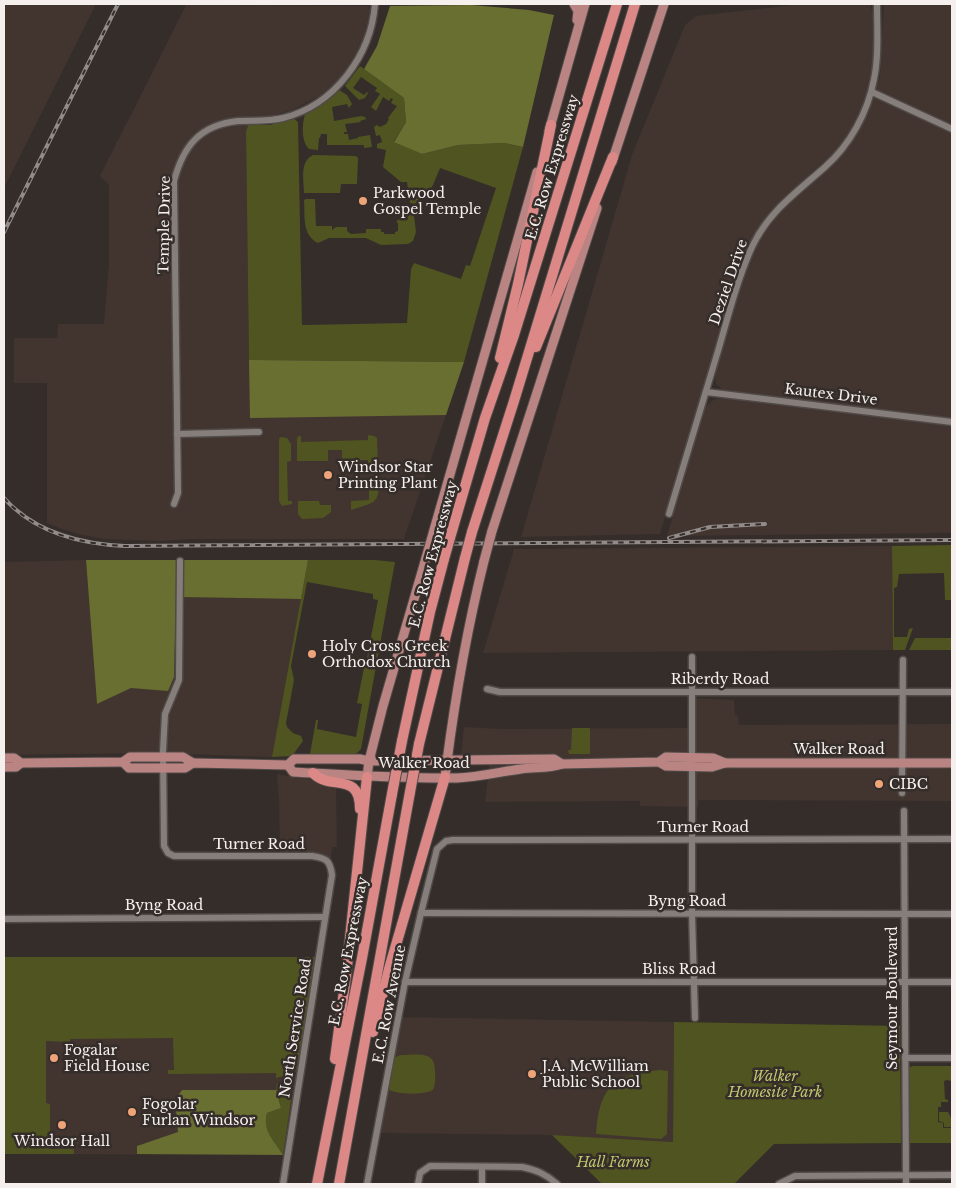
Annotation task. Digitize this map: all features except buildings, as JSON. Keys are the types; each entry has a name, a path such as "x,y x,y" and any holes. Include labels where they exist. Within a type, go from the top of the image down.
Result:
{"highway":[{"name":"E.C. Row Expressway","path":"317,1184 362,958 402,741 430,612 485,418 514,335 617,4"},
{"path":"339,1184 419,744 465,558 635,4"},
{"path":"485,418 518,284 551,125"},
{"path":"514,401 613,157"},
{"path":"313,774 318,778 346,784 356,790 360,802 361,839"},
{"path":"329,1120 367,777"},
{"path":"355,1096 389,969 445,777"}],"main road":[{"path":"574,4 578,11 575,39"},
{"path":"367,777 369,761 426,558 586,4"},
{"path":"445,777 457,686 473,606 492,531 664,4"},
{"name":"Walker Road","path":"4,758 14,758 21,763 123,762 130,757 184,757 193,763 288,765 294,759 360,758 369,761 554,759 562,764"},
{"name":"Walker Road","path":"288,765 293,772 313,774 367,777 445,777 492,775 522,769 550,768 562,764 659,762 666,757 692,762 713,758 725,763 952,762"},
{"name":"Walker Road","path":"123,762 129,768 185,768 193,763"},
{"name":"Walker Road","path":"4,767 16,767 21,763"}],"street":[{"name":"Temple Drive","path":"174,504 178,493 174,181 179,161 188,146 201,134 219,124 237,121 264,122 284,118 315,104 330,93 343,80 360,55 368,38 374,17 375,4"},
{"path":"872,4 877,14"},
{"name":"Deziel Drive","path":"669,514 737,288 753,245 774,212 826,166 840,151 861,119 872,92 876,63 878,4"},
{"path":"872,92 952,129"},
{"name":"Kautex Drive","path":"706,392 952,422"},
{"path":"177,434 259,432"},
{"path":"163,768 165,714 178,680 180,561"},
{"path":"692,657 692,913 695,1018"},
{"path":"902,792 904,660"},
{"name":"Riberdy Road","path":"487,689 500,692 952,692"},
{"name":"Turner Road","path":"163,768 164,846 168,853 174,856 312,856 326,860 330,865 332,875"},
{"name":"Seymour Boulevard","path":"904,811 906,1184"},
{"name":"Turner Road","path":"453,840 952,839"},
{"name":"E.C. Row Avenue","path":"366,1184 406,982 437,849 446,841 453,840"},
{"name":"North Service Road","path":"283,1184 332,875"},
{"name":"Byng Road","path":"421,913 952,914"},
{"name":"Byng Road","path":"4,919 325,917"},
{"name":"Bliss Road","path":"406,982 952,982"},
{"path":"905,1058 952,1058"},
{"path":"418,1184 420,1173 430,1166 522,1167 548,1176 557,1184"},
{"path":"482,1167 482,1184"},
{"path":"779,1184 795,1176 952,1175"}],"shaded area":[{"path":"4,4 96,4 4,188"},
{"path":"803,4 870,4 873,14 873,52 870,80 863,106 851,130 836,151 769,213 743,255 660,534 521,537 632,155 685,25 696,16"},
{"path":"884,4 952,4 952,418 724,391 716,384 715,373 750,257 758,241 769,223 783,207 847,147 868,114 880,77"},
{"path":"186,5 369,6 370,13 362,44 351,64 337,81 321,95 292,110 268,117 249,118 246,132 249,360 464,362 404,539 189,539 162,541 103,539 78,534 47,523 47,383 14,383 14,338 57,338 58,324 104,324 109,261 109,185 100,176"},
{"path":"730,398 952,425 952,533 667,536 704,407 715,399"},
{"path":"892,546 893,650 483,653 514,549"},
{"path":"86,560 97,704 131,688 174,677 176,597 301,599 272,757 154,753 4,755 4,562"},
{"path":"689,698 734,700 735,715 738,716 739,725 952,724 952,801 698,800 698,807 640,806 640,801 485,802 491,754 461,754 464,727 500,729 688,728"},
{"path":"277,774 336,784 337,847 332,847 331,859 321,853 280,853"},
{"path":"4,957 316,957 283,1155 4,1154"},
{"name":"J.A. McWilliam Public School","path":"401,1017 674,1022 673,1142 552,1135 379,1133"}],"green space":[{"path":"471,5 529,10 554,15 523,147 504,143 458,145 422,154 394,142 406,122 404,98 364,69 377,46 390,6"},
{"path":"360,66 404,98 406,122 394,141 422,154 458,145 504,143 523,147 464,362 249,360 246,132 248,125 270,125 293,118 298,122 302,325 407,323 411,269 414,263 461,279 466,265 470,266 496,188 440,168 428,194 415,204 410,203 407,182 401,182 383,167 386,150 377,148 377,144 382,142 380,135 376,136 374,127 386,124 397,106 391,103 393,99 391,98 389,101 383,97 376,111 371,107 380,94 375,91 377,88 361,77 353,88 364,95 367,92 365,98 359,100 345,86"},
{"path":"339,90 347,95 352,104 349,108 347,104 332,107 334,121 361,116 365,117 366,119 361,122 345,124 347,132 344,132 344,134 348,134 349,140 370,135 372,147 364,148 364,145 327,145 327,134 321,134 318,150 309,149 306,146 303,133 305,114 323,104"},
{"path":"313,155 356,156 358,158 357,184 341,184 340,193 304,193 304,167"},
{"path":"315,199 316,226 332,226 332,230 336,227 347,227 347,231 351,234 366,233 366,229 381,229 381,232 384,232 384,234 395,234 398,231 398,223 396,222 407,211 414,216 416,232 413,241 408,244 381,245 366,238 329,238 318,243 309,235 305,225 304,200"},
{"path":"249,360 464,362 446,415 250,418"},
{"path":"368,435 377,438 377,472 369,473 368,460 342,460 342,450 328,450 328,461 297,461 297,438 299,436 301,436 301,442 368,440"},
{"path":"280,437 287,438 291,444 291,461 287,462 288,501 292,501 292,504 282,506 279,501"},
{"path":"369,478 379,479 376,499 370,504 351,510 351,501 369,500"},
{"path":"298,501 319,501 320,505 331,505 331,512 323,518 302,519 298,514"},
{"path":"952,545 952,600 945,600 944,573 899,574 897,587 894,588 894,637 907,637 909,629 913,628 905,650 893,650 892,546"},
{"path":"86,560 308,560 301,599 176,597 174,677 168,691 131,688 97,704"},
{"path":"308,560 375,560 395,562 361,749 353,755 310,754 316,720 318,720 317,729 356,737 362,704 357,703 364,668 370,663 367,658 378,600 373,599 373,594 307,582 291,666 294,680 286,723 287,727 293,733 301,736 303,741 292,756 272,757"},
{"path":"915,638 952,638 952,650 909,650"},
{"path":"572,728 590,728 590,754 569,754 568,750 571,750"},
{"path":"4,957 316,957 297,1069 294,1073 276,1078 276,1073 168,1074 168,1070 174,1070 173,1038 70,1039 70,1042 46,1041 46,1103 50,1104 50,1149 74,1149 74,1154 4,1154"},
{"name":"Walker Homesite Park","path":"674,1022 900,1026 901,1143 774,1144 734,1184 602,1184 552,1135 673,1142"},
{"path":"418,1054 432,1059 435,1070 433,1090 410,1094 388,1089 393,1058 401,1055"},
{"path":"913,1066 952,1066 952,1081 944,1081 945,1099 948,1102 941,1102 941,1107 938,1107 938,1122 943,1123 943,1128 952,1128 952,1143 909,1143 908,1068"},
{"path":"660,1070 668,1071 667,1134 661,1139 596,1134 601,1104 605,1094 612,1086 631,1075"},
{"path":"277,1083 285,1089 289,1089 292,1093 283,1155 267,1130 266,1125 267,1113 281,1108 276,1090"},
{"path":"182,1090 276,1090 281,1108 267,1113 266,1125 267,1130 283,1155 137,1154 137,1146 178,1132 175,1100"},
{"path":"939,1112 948,1112 951,1118 951,1127 944,1127 944,1123 939,1121"}],"railway":[{"path":"4,232 118,4"},
{"path":"4,498 30,520 59,534 91,543 125,546 952,540"},
{"path":"669,538 710,527 765,524"}],"place":[{"name":"Parkwood Gospel Temple","path":"363,201"},
{"name":"Windsor Star Printing Plant","path":"328,475"},
{"name":"Holy Cross Greek Orthodox Church","path":"312,654"},
{"name":"CIBC","path":"879,784"},
{"name":"Fogalar Field House","path":"54,1058"},
{"name":"J.A. McWilliam Public School","path":"532,1074"},
{"name":"Fogolar Furlan Windsor","path":"132,1112"},
{"name":"Windsor Hall","path":"62,1125"}],"park label":[{"name":"Hall Farms","path":"613,1162"}]}
